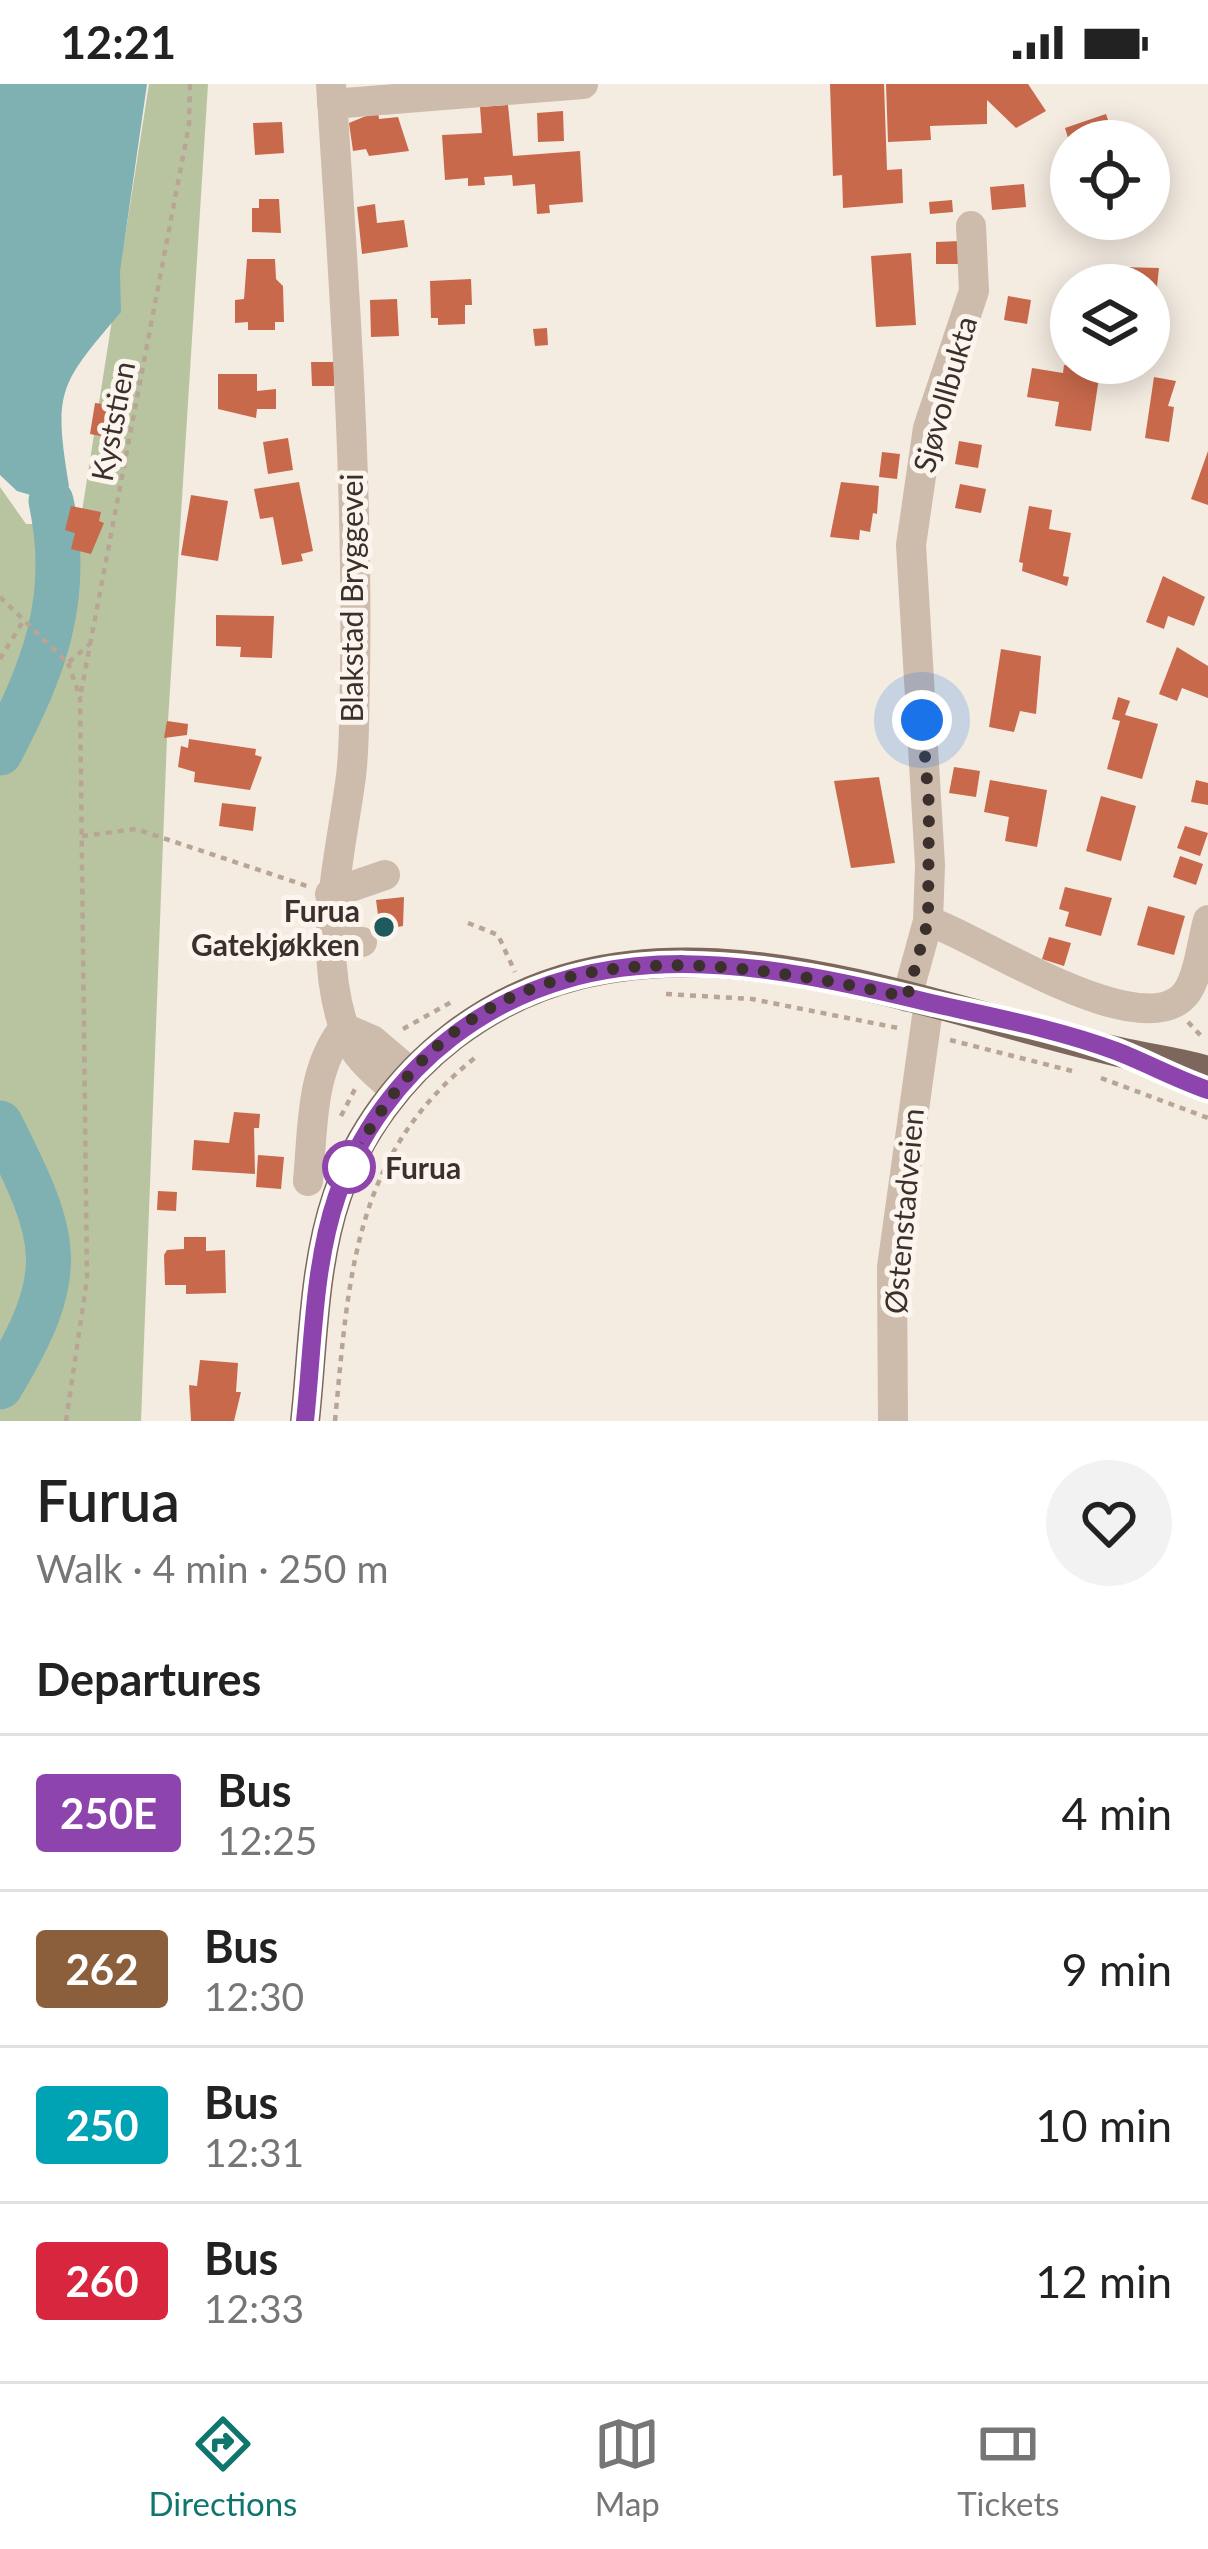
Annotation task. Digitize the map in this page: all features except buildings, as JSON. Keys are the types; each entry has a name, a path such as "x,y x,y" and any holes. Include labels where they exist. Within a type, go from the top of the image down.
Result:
{"main road":[{"path":"305,1421 331,1217 366,1133 403,1082 465,1027 520,994 625,964 719,964 918,999 1110,1065 1208,1090"},
{"path":"1110,1065 1208,1070"}],"street":[{"path":"332,94 584,84"},
{"name":"Blakstad Bryggevei","path":"332,94 346,290 355,673 351,773 330,894 346,940 344,1028 358,1056 403,1082"},
{"name":"Sjøvollbukta","path":"918,999 928,921 929,805 911,545 928,428 974,291 971,226"},
{"path":"330,894 386,875"},
{"path":"928,921 973,938 1045,980 1124,1005 1156,1009 1170,1006 1190,988 1208,920"},
{"name":"Østenstadveien","path":"893,1421 892,1267 922,1034 918,999"},
{"path":"308,1181 320,1077 330,1046 344,1028"}],"path":[{"name":"Kyststien","path":"80,697 189,124 190,84"},
{"path":"0,597 37,638 68,663 80,697 87,1279 66,1421"},
{"path":"0,659 23,622"},
{"path":"68,663 92,642"},
{"path":"82,836 136,829 330,894"},
{"path":"468,923 498,935 515,973"},
{"path":"647,995 752,999 1079,1072"},
{"path":"335,1421 352,1265 373,1189 407,1125 440,1088 485,1051"},
{"path":"1110,1065 1208,1118"}],"green space":[{"path":"149,84 208,84 167,737 141,1421 0,1421 0,487 26,524 80,524"}],"water":[{"path":"0,84 147,84 120,272 121,312 84,356 66,390 62,429 69,486 51,501 17,491 0,475"}],"waterway":[{"path":"0,753 50,632 58,569 51,501"},
{"path":"0,1123 35,1197 48,1255 38,1313 0,1387"}],"bus line":[{"name":"250E","path":"305,1421 331,1217 366,1133 396,1090 435,1050 500,1004 545,984 625,964 736,966 846,984 987,1016 1119,1052 1208,1090"}],"place":[{"name":"Furua Gatekjøkken","path":"384,927"},
{"name":"Furua","path":"349,1167"}],"route":[{"path":"349,1167 383,1108 435,1050 500,1004 570,975 625,964 719,964 907,997 928,921 929,805 922,720"}]}
